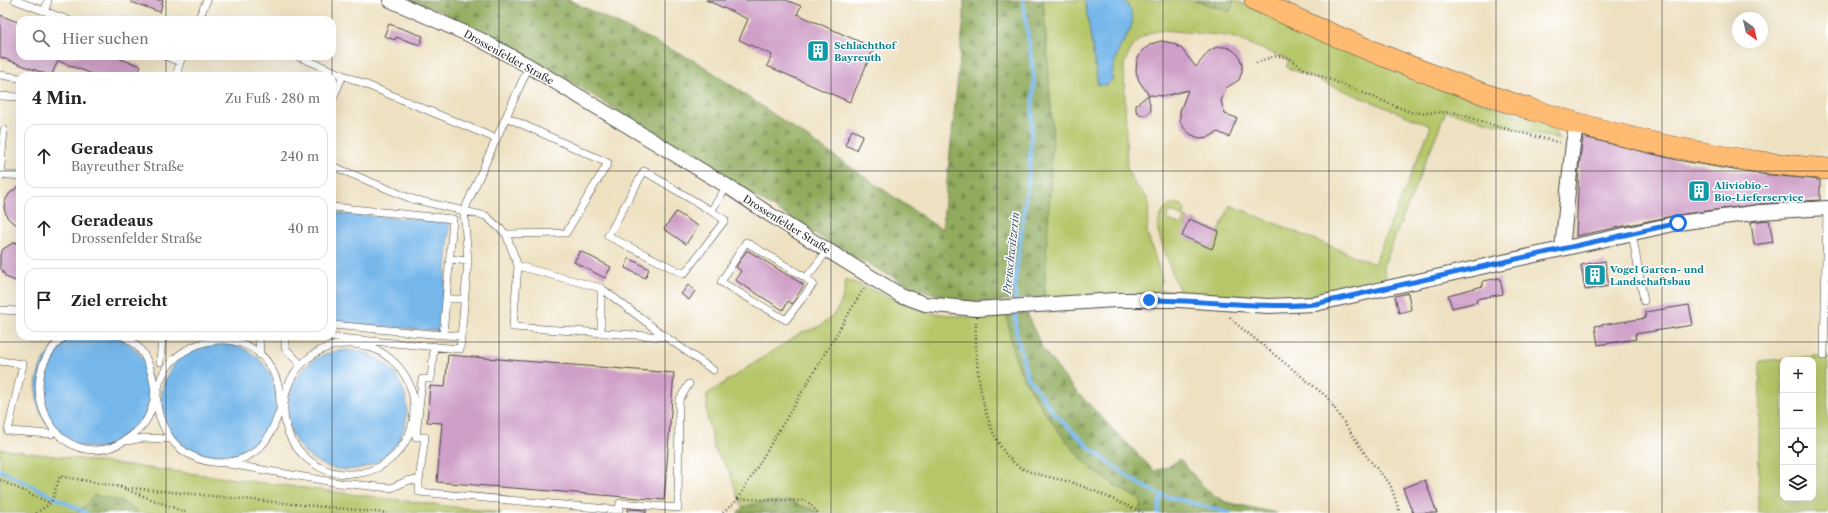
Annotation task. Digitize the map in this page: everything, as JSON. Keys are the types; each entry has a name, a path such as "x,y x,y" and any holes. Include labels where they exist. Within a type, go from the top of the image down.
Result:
{"main road":[{"path":"1255,0 1385,56 1509,102 1577,123 1630,137 1713,154 1828,169"}],"street":[{"name":"Drossenfelder Straße","path":"390,0 481,40 529,66 727,186 900,295 925,304 980,309 1115,300 1178,300 1268,306 1315,304 1632,233 1709,218 1789,209 1828,208"},
{"path":"1562,249 1573,146 1577,123"}],"lane":[{"path":"15,0 58,16"},
{"path":"45,11 48,0"},
{"path":"200,16 207,0"},
{"path":"177,72 181,60"},
{"path":"307,60 336,72"},
{"path":"227,463 246,457 262,445 274,428 289,383 301,365 317,352 337,345 369,341 460,349 468,261 464,211 529,66"},
{"path":"336,72 496,139"},
{"path":"0,75 16,77"},
{"path":"336,92 343,75"},
{"path":"0,96 16,97"},
{"path":"506,118 608,163 566,232 506,234"},
{"path":"4,130 0,175 16,176"},
{"path":"336,168 412,199 431,205 486,216 506,234 518,266 513,327 666,337"},
{"path":"644,171 711,210 725,220 684,274 608,236 644,171"},
{"path":"711,210 727,186"},
{"path":"336,208 453,219 443,335"},
{"path":"1824,356 1828,208"},
{"path":"1632,233 1644,301"},
{"path":"746,242 806,278 813,284 786,320 721,282 746,242"},
{"path":"806,278 828,250"},
{"path":"450,259 468,261"},
{"path":"518,266 601,288 713,370"},
{"path":"601,288 601,333"},
{"path":"446,299 464,299"},
{"path":"0,310 16,311"},
{"path":"336,325 461,336"},
{"path":"369,341 370,329"},
{"path":"336,339 359,342 378,350 396,363 408,380 414,400 416,437 425,437 419,492 619,510 620,503 678,508 679,400 689,384"},
{"path":"58,340 40,359 33,378 33,398 37,411 39,417 51,434 68,445 88,450 108,449 127,441 143,438 170,439"},
{"path":"128,340 142,352 152,370 155,389 152,409"},
{"path":"160,362 162,340"},
{"path":"127,441 142,427 156,402 160,382 171,363 184,350 204,341 211,340"},
{"path":"230,340 243,344 260,355 272,370 279,389 286,425 294,446 310,462 330,472 351,475 373,470 392,459 406,442 416,421 422,379 431,379 434,346"},
{"path":"259,340 260,355"},
{"path":"285,340 285,348 301,365"},
{"path":"147,361 171,363"},
{"path":"0,362 23,364 8,431 51,434"},
{"path":"156,402 160,422 170,439 186,454 205,462 227,463 339,483 391,488 409,480 419,481"},
{"path":"339,483 340,473"}],"path":[{"path":"1256,63 1273,56 1284,56 1291,58 1304,69 1413,113 1453,112 1492,125 1573,146"},
{"path":"723,513 738,499 871,277"},
{"path":"1221,304 1234,322 1327,397 1367,457 1390,484 1400,513"},
{"path":"980,309 978,374 989,419 1002,449 1019,466 1075,483 1143,513"},
{"path":"36,513 51,503 60,476 120,487 387,513"},
{"path":"0,480 51,503"},
{"path":"120,487 187,513"},
{"path":"738,499 808,501 818,513"}],"green space":[{"path":"409,0 569,0 699,63 942,230 964,17 964,0 1043,0 1053,135 1044,297 985,302 959,301 915,288 848,254 576,85 441,11"},
{"path":"1043,0 1085,0 1098,85 1112,80 1112,69 1119,49 1131,29 1128,5 1123,0 1194,0 1230,12 1234,0 1438,87 1551,126 1560,140 1446,111 1383,267 1387,280 1308,297 1149,294 1044,297 1049,71","holes":["1164,30 1229,36 1289,60 1286,67 1431,126 1374,264 1230,205 1212,249 1191,240 1198,222 1192,220 1189,228 1185,226 1188,218 1184,217 1185,209 1182,205 1175,203 1167,207 1160,218 1158,227 1158,232 1174,279 1180,291 1158,290 1162,280 1147,233 1149,203 1147,197 1135,185 1127,169 1124,66 1133,46 1143,37 1156,31","1169,211 1184,217 1181,225 1166,219"]},
{"path":"1194,0 1234,0 1230,12"},
{"path":"845,279 926,312 965,317 1007,315 1015,357 1027,384 1037,400 1059,432 1092,469 1109,482 1141,501 1139,513 820,513 810,508 765,502 742,507 729,471 714,449 707,417 707,394 802,332 812,329 828,320 839,306 845,289"},
{"path":"1027,313 1042,348 1072,387 1154,471 1168,467 1180,459 1206,490 1226,502 1277,513 1139,513 1141,501 1092,469 1059,432 1037,400 1020,370 1013,352 1007,315"},
{"path":"1828,355 1828,513 1758,513 1760,361 1780,359 1780,501 1816,501 1816,357 1805,357"},
{"path":"0,449 501,513 140,513 121,501 82,507 77,513 0,513"},
{"path":"95,495 121,501 140,513 77,513"},
{"path":"790,501 820,513 737,513 754,504"}],"water":[{"path":"1085,0 1123,0 1129,7 1132,14 1132,25 1122,43 1115,61 1112,80 1107,85 1098,85"},
{"path":"336,213 450,222 441,331 336,323"},
{"path":"66,340 122,340 135,349 142,358 150,379 152,390 147,412 135,431 116,443 94,448 72,443 53,431 41,412 36,390 41,368 46,358 53,349"},
{"path":"219,343 241,347 260,360 273,379 277,401 273,423 260,442 241,455 219,459 197,455 178,442 165,423 161,401 165,379 178,360 197,347"},
{"path":"347,350 370,354 390,367 403,387 407,410 403,433 390,453 370,466 347,470 324,466 304,453 291,433 287,410 291,387 304,367 324,354"}],"building":[{"path":"131,0 163,0 160,12 131,2"},
{"name":"Schlachthof Bayreuth","path":"706,0 786,0 801,6 797,14 874,48 850,102 767,66 772,55 739,40 748,19"},
{"path":"0,15 16,21 16,60 124,60 141,66 139,72 87,72 58,61 53,72 40,72 0,57"},
{"path":"389,24 423,36 420,45 396,37 395,40 384,36"},
{"path":"1161,41 1172,43 1181,48 1196,67 1209,51 1217,47 1226,47 1233,50 1239,56 1242,64 1242,72 1239,80 1226,88 1221,101 1225,114 1237,118 1229,137 1218,132 1209,137 1199,138 1190,134 1184,128 1180,120 1180,111 1188,90 1165,96 1149,95 1139,81 1136,71 1137,60 1142,51 1151,44"},
{"path":"1148,95 1151,111 1146,115 1141,115 1136,111 1136,105"},
{"path":"852,130 863,135 856,150 845,145"},
{"name":"Aliviobio - Bio-Lieferservice","path":"1583,137 1677,160 1751,173 1820,180 1820,200 1760,204 1677,215 1576,236 1579,166"},
{"path":"16,188 16,224 7,217 4,208 5,201 9,194"},
{"path":"676,212 698,226 686,244 664,229"},
{"path":"1189,219 1219,231 1212,249 1182,236"},
{"path":"1769,220 1773,242 1754,245 1751,222"},
{"path":"16,243 16,281 6,277 0,267 0,255 3,249"},
{"path":"747,250 804,285 792,304 788,301 783,310 735,280 741,271 736,267"},
{"path":"580,251 611,267 605,278 574,262"},
{"path":"629,258 649,269 645,278 625,268"},
{"name":"Vogel Garten- und Landschaftsbau","path":"1605,261 1609,286 1585,290 1581,265"},
{"path":"1500,278 1503,294 1476,299 1477,302 1452,308 1448,295 1483,286 1483,281"},
{"path":"688,285 695,291 689,300 681,294"},
{"path":"1408,293 1411,310 1399,313 1395,296"},
{"path":"1689,305 1693,325 1635,334 1636,339 1598,345 1595,326 1646,318 1645,312"},
{"path":"448,355 674,373 664,500 437,482 442,423 427,422 430,386 445,387"},
{"path":"1425,480 1437,513 1413,513 1403,488"},
{"path":"628,509 646,510 646,513 628,513"}],"waterway":[{"name":"Preuschwitzerin","path":"1023,0 1034,78 1029,174 1015,281 1016,331 1027,376 1054,413 1091,449 1133,480 1161,495 1230,513"},
{"path":"0,470 86,513"},
{"path":"1158,513 1161,495"}],"place":[{"name":"Schlachthof Bayreuth","path":"818,51"},
{"name":"Aliviobio - Bio-Lieferservice","path":"1699,191"},
{"name":"Vogel Garten- und Landschaftsbau","path":"1595,275"}],"route":[{"path":"1149,300 1178,300 1268,306 1315,304 1678,223"}]}
